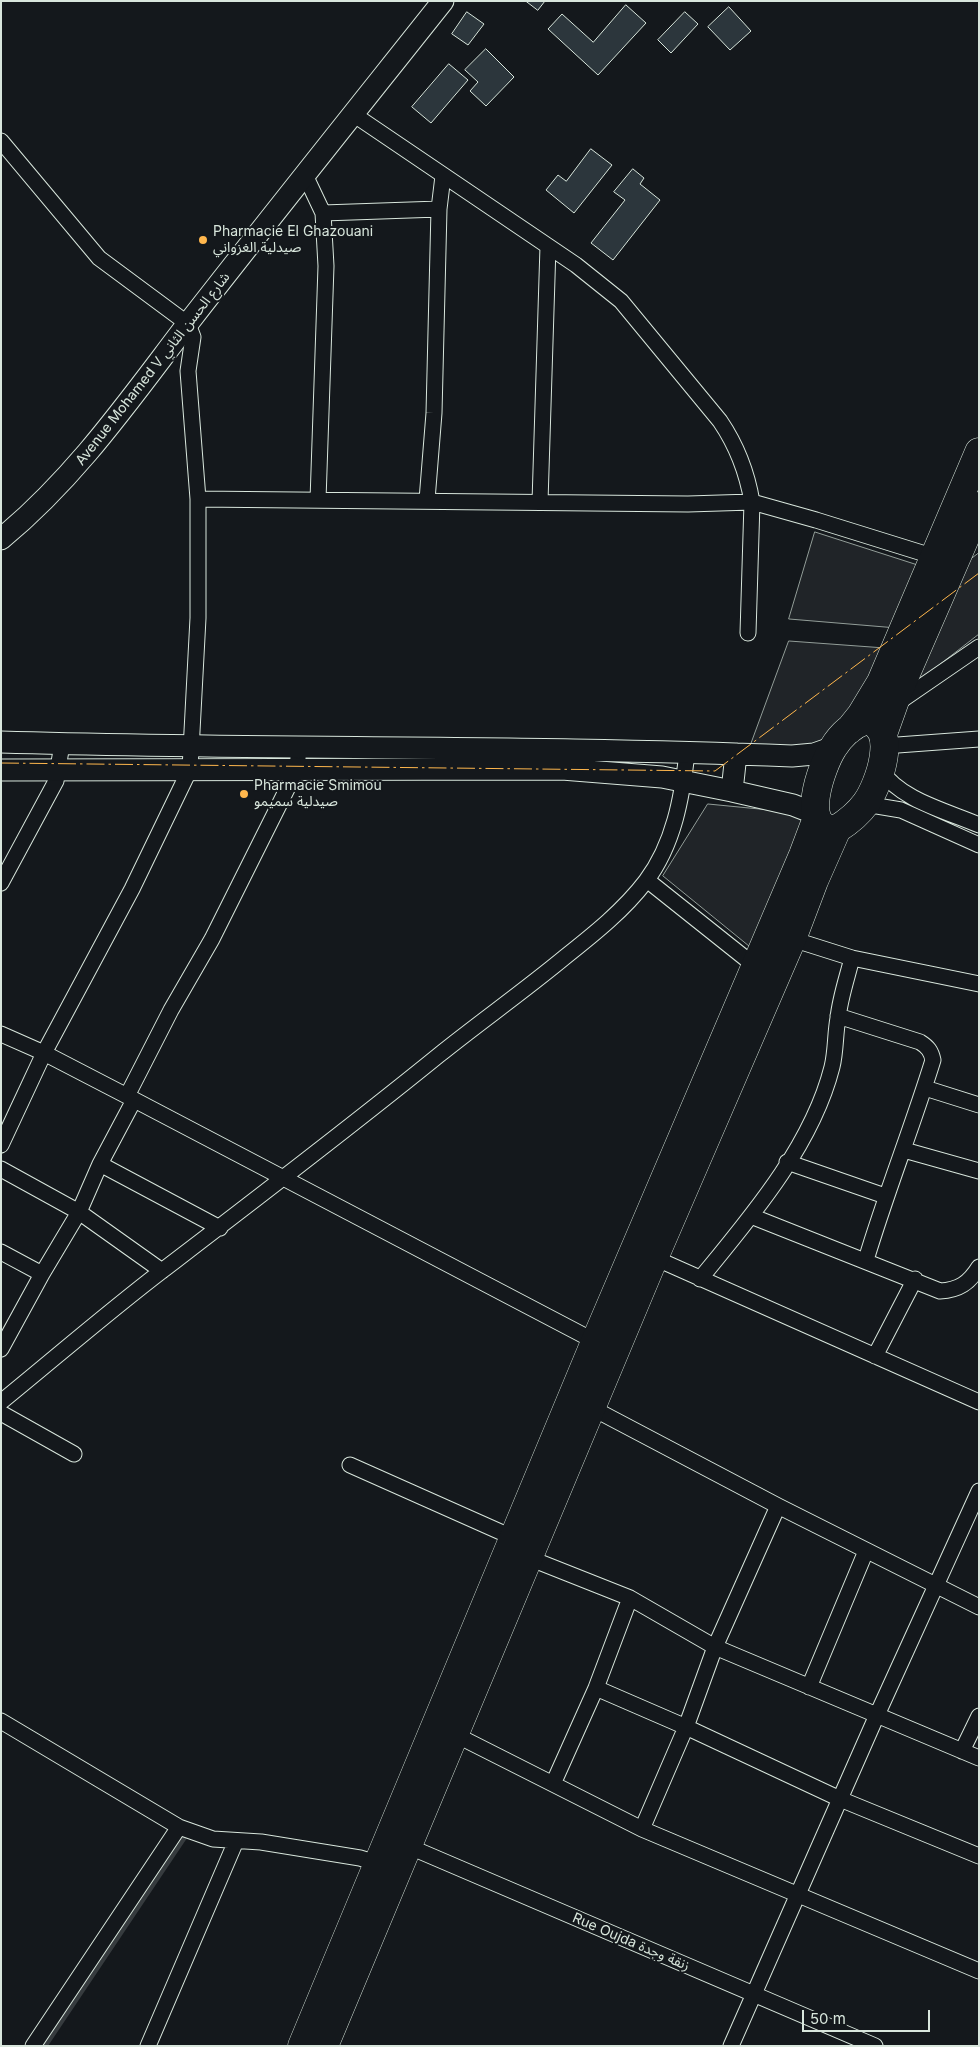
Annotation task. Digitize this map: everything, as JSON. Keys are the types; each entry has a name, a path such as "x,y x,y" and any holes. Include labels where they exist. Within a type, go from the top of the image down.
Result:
{"highway":[{"path":"302,2046 387,1867 518,1549 645,1254 792,939 817,872 823,820 817,794 821,774 842,738 872,699 958,549 979,452"},
{"path":"823,820 853,818 865,804 877,782 891,708 958,549 979,506"},
{"path":"842,738 866,720 874,722 880,727 882,750"},
{"path":"645,1254 755,966 803,855 823,820"},
{"path":"518,1549 592,1408 605,1346"},
{"path":"324,2046 387,1867"}],"street":[{"name":"Avenue Mohamed V شارع الحسن الثاني","path":"1,539 54,490 90,451 443,1"},
{"path":"353,114 576,264 621,301 720,421 741,459 752,502 748,633"},
{"path":"1,141 99,258 188,324 193,337 188,371 198,499 198,618 193,747 190,769 132,889 44,1053 1,1146"},
{"path":"305,175 323,214 326,266 318,500"},
{"path":"427,500 434,413 439,209 443,176"},
{"path":"323,214 439,209"},
{"path":"540,502 548,246"},
{"path":"198,499 688,504 752,502 816,520 958,549"},
{"path":"891,708 979,647"},
{"path":"1,770 297,769 481,759 687,753 803,756 824,751 842,738"},
{"path":"979,739 882,750 886,778 900,791 979,824"},
{"path":"1,742 193,747 299,747 481,759 562,769 619,772 732,790 793,805 823,820"},
{"path":"1,883 56,780 62,744"},
{"path":"1,1349 7,1326 42,1274 79,1212 171,1010 212,939 297,769 299,747"},
{"path":"1,1402 162,1271 285,1178 588,939 622,909 648,880 672,834 684,781 687,753"},
{"path":"732,790 736,754"},
{"path":"865,804 901,810 979,845"},
{"path":"648,880 755,966"},
{"path":"792,939 852,958 979,984"},
{"path":"700,1279 751,1216 788,1162 817,1112 833,1066 838,1016 852,958"},
{"path":"838,1016 927,1046 934,1060 904,1150 885,1196 866,1260"},
{"path":"1,1034 44,1053 605,1346"},
{"path":"925,1088 979,1105"},
{"path":"904,1150 979,1171"},
{"path":"788,1162 885,1196"},
{"path":"100,1164 220,1228"},
{"path":"1,1169 79,1212 162,1271"},
{"path":"751,1216 915,1279 940,1291 951,1290 969,1281 979,1267"},
{"path":"1,1252 42,1274"},
{"path":"645,1254 979,1402"},
{"path":"875,1356 915,1279"},
{"path":"592,1408 778,1506 979,1607"},
{"path":"1,1413 74,1454"},
{"path":"350,1465 518,1549 630,1598 715,1647 979,1758"},
{"path":"731,2046 877,1715 979,1491"},
{"path":"642,1829 686,1727 715,1647 778,1506"},
{"path":"810,1687 866,1551"},
{"path":"553,1784 596,1688 630,1598"},
{"path":"596,1688 840,1798 979,1856"},
{"path":"962,1751 979,1716"},
{"path":"1,1721 179,1827 212,1839 273,1844 360,1858 387,1867"},
{"path":"445,1729 642,1829 979,1971"},
{"path":"33,2046 179,1827"},
{"path":"148,2046 236,1841"},
{"name":"Rue Oujda زنقة وجدة","path":"398,1841 875,2046"}],"shaded area":[{"path":"815,532 927,568 897,628 789,619"},
{"path":"979,553 979,634 912,686 959,568"},
{"path":"789,641 885,648 848,749 750,747"},
{"path":"708,804 821,815 760,955 663,876"}],"building":[{"path":"526,1 545,1 538,10"},
{"path":"626,5 646,23 598,75 548,29 562,14 593,42"},
{"path":"729,7 751,31 730,50 708,27"},
{"path":"467,12 484,24 468,45 452,34"},
{"path":"685,12 698,24 671,53 658,40"},
{"path":"486,49 514,77 486,106 470,91 478,82 465,70"},
{"path":"449,64 468,80 431,123 412,107"},
{"path":"591,149 612,165 574,213 546,190 558,175 566,181"},
{"path":"633,169 644,178 640,184 660,200 613,260 591,243 625,200 614,192"}],"waterway":[{"path":"45,2046 188,1832"}],"power":[{"path":"1,763 715,771 979,573"}],"place":[{"name":"Pharmacie El Ghazouani صيدلية الغزواني","path":"203,240"},
{"name":"Pharmacie Smimou صيدلية سميمو","path":"244,794"}]}
